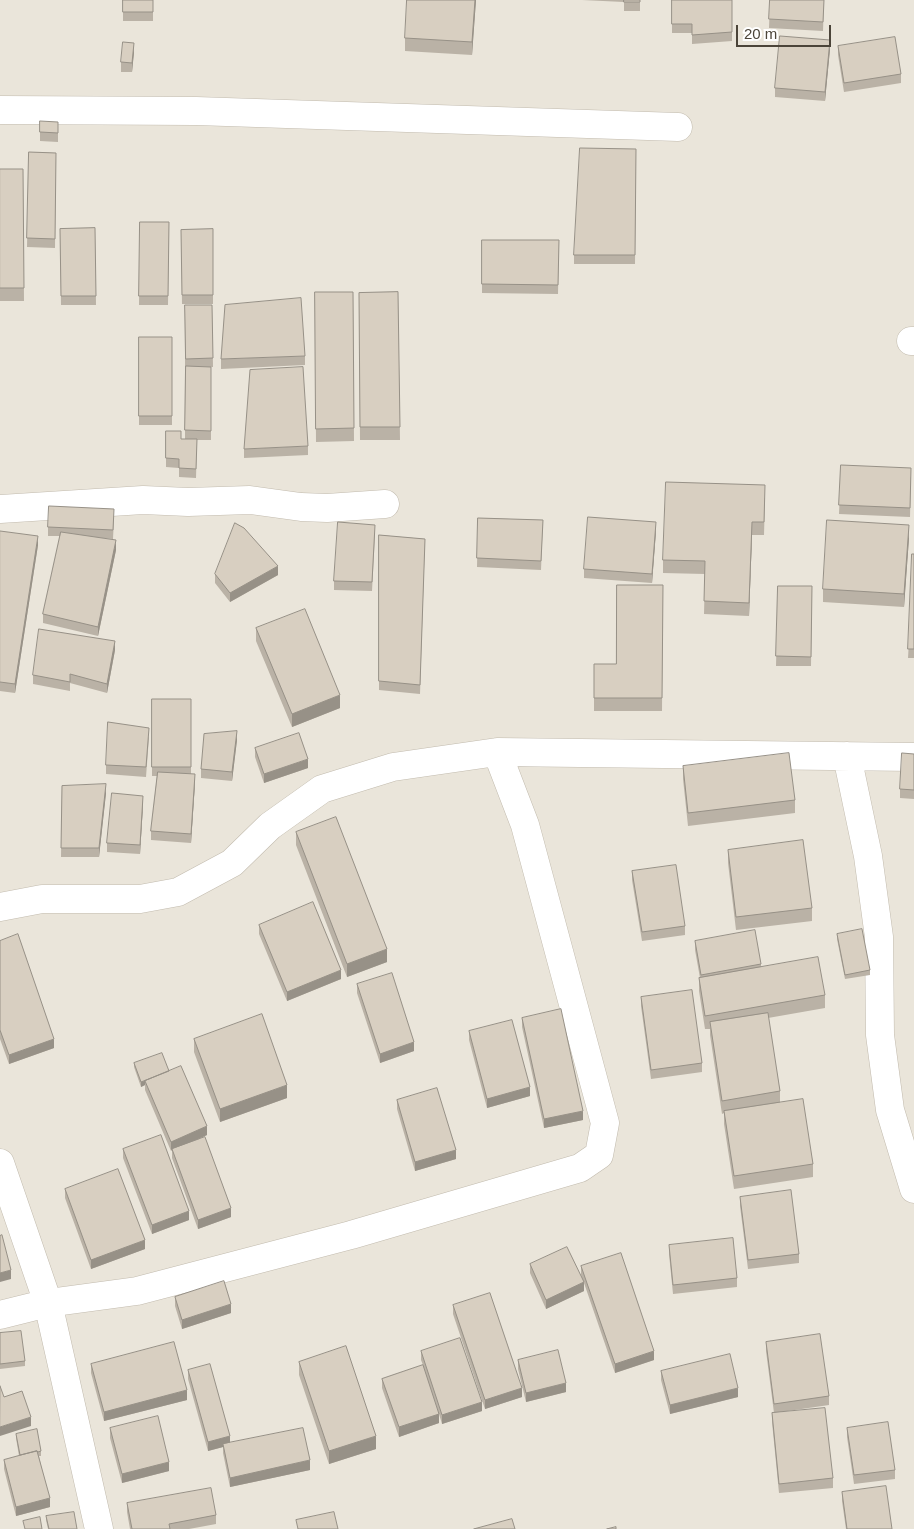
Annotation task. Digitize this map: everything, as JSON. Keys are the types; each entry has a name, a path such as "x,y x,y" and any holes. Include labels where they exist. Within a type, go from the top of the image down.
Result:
{"street":[{"path":"0,110 196,111 678,127"},
{"path":"0,509 143,500 188,502 250,500 301,507 327,508 385,504"},
{"path":"0,1315 48,1302 137,1291 342,1237 580,1168 599,1155 605,1123 525,825 497,752"},
{"path":"0,907 42,899 140,899 178,892 232,863 270,826 322,789 392,767 497,752 914,757"},
{"path":"847,756 868,856 879,937 880,1035 890,1110 914,1189"},
{"path":"0,1163 48,1302 99,1529"}],"shaded area":[{"path":"0,0 914,0 914,1529 0,1529"}],"building":[{"path":"123,0 153,0 153,12 123,12"},
{"path":"407,0 475,0 472,42 405,38"},
{"path":"624,0 640,0 640,2 624,2"},
{"path":"672,0 732,0 732,32 692,35 692,24 672,24"},
{"path":"770,0 824,0 823,22 769,19"},
{"path":"780,36 830,40 825,92 775,88"},
{"path":"895,37 901,74 844,83 838,46"},
{"path":"123,42 134,43 132,63 121,62"},
{"path":"40,121 58,122 58,133 40,132"},
{"path":"580,148 636,149 635,255 574,255"},
{"path":"29,152 56,153 55,239 27,238"},
{"path":"0,169 23,169 24,288 0,288"},
{"path":"140,222 169,222 168,296 139,296"},
{"path":"95,228 96,296 61,296 60,229"},
{"path":"213,229 213,295 182,295 181,230"},
{"path":"482,240 559,240 558,285 482,284"},
{"path":"315,292 353,292 354,428 316,429"},
{"path":"398,292 400,427 360,427 359,293"},
{"path":"301,298 305,356 221,359 225,305"},
{"path":"185,305 212,305 213,358 186,359"},
{"path":"139,337 172,337 172,416 139,416"},
{"path":"186,366 211,367 211,431 185,430"},
{"path":"303,367 308,446 244,449 250,370"},
{"path":"166,431 181,431 181,439 197,439 196,469 179,468 179,459 166,458"},
{"path":"841,465 911,468 910,508 839,505"},
{"path":"666,482 765,485 764,522 752,522 749,603 704,601 705,561 663,560"},
{"path":"49,506 114,509 113,530 48,527"},
{"path":"588,517 656,522 652,574 584,569"},
{"path":"478,518 543,520 541,561 477,558"},
{"path":"827,520 909,525 904,594 823,589"},
{"path":"338,522 375,525 372,582 334,581"},
{"path":"235,523 244,528 278,566 230,593 215,574"},
{"path":"0,531 38,536 15,684 0,682"},
{"path":"61,532 116,540 98,627 43,614"},
{"path":"379,535 425,539 420,685 379,681"},
{"path":"912,554 914,554 914,649 908,649"},
{"path":"617,585 663,585 662,698 594,698 594,664 616,664"},
{"path":"778,586 812,586 811,657 776,656"},
{"path":"305,609 340,695 292,714 256,628"},
{"path":"39,629 115,641 107,684 70,674 70,682 33,675"},
{"path":"152,699 191,699 191,767 152,767"},
{"path":"108,722 149,728 146,767 106,765"},
{"path":"237,731 232,772 201,769 204,734"},
{"path":"299,733 308,759 264,774 255,748"},
{"path":"789,753 795,800 688,813 683,766"},
{"path":"902,753 914,754 914,790 900,789"},
{"path":"158,772 195,774 191,834 151,831"},
{"path":"106,784 99,848 61,848 62,786"},
{"path":"112,793 143,796 140,845 107,843"},
{"path":"336,817 387,949 347,964 296,832"},
{"path":"803,840 812,908 736,917 728,850"},
{"path":"676,865 685,926 642,932 632,871"},
{"path":"313,902 341,970 287,992 259,925"},
{"path":"862,929 870,970 845,975 837,934"},
{"path":"755,930 761,964 701,975 695,941"},
{"path":"18,934 54,1039 9,1055 0,1030 0,941"},
{"path":"818,957 825,995 705,1016 699,978"},
{"path":"392,973 414,1042 380,1054 357,984"},
{"path":"692,990 702,1063 651,1070 641,997"},
{"path":"561,1009 583,1111 544,1119 522,1018"},
{"path":"768,1013 780,1091 722,1101 710,1022"},
{"path":"262,1014 287,1085 220,1109 194,1039"},
{"path":"512,1020 530,1087 487,1099 469,1031"},
{"path":"162,1053 169,1071 141,1082 134,1063"},
{"path":"181,1066 207,1126 171,1142 145,1081"},
{"path":"437,1088 456,1150 415,1162 397,1100"},
{"path":"803,1099 813,1164 734,1176 724,1111"},
{"path":"161,1135 189,1211 152,1225 123,1149"},
{"path":"205,1137 231,1208 198,1220 172,1149"},
{"path":"118,1169 145,1240 91,1260 65,1189"},
{"path":"791,1190 799,1254 748,1260 740,1197"},
{"path":"2,1235 11,1270 0,1273 0,1236"},
{"path":"733,1238 737,1278 673,1285 669,1245"},
{"path":"567,1247 584,1282 546,1300 530,1264"},
{"path":"621,1253 654,1351 615,1364 581,1266"},
{"path":"224,1281 231,1304 182,1320 175,1297"},
{"path":"490,1293 522,1388 485,1400 453,1305"},
{"path":"21,1331 25,1361 0,1364 0,1333"},
{"path":"820,1334 829,1396 774,1404 766,1342"},
{"path":"460,1338 482,1402 442,1415 421,1351"},
{"path":"174,1342 187,1390 104,1412 91,1364"},
{"path":"346,1346 376,1436 329,1451 299,1362"},
{"path":"558,1350 566,1383 526,1393 518,1360"},
{"path":"730,1354 738,1388 670,1405 661,1371"},
{"path":"210,1364 230,1436 208,1442 188,1370"},
{"path":"423,1365 439,1414 399,1427 382,1379"},
{"path":"0,1386 4,1397 22,1391 31,1417 0,1427"},
{"path":"825,1408 833,1478 779,1484 772,1413"},
{"path":"158,1416 169,1462 122,1474 110,1428"},
{"path":"888,1422 895,1470 854,1475 847,1428"},
{"path":"303,1428 310,1460 230,1478 223,1444"},
{"path":"37,1429 41,1451 20,1455 16,1434"},
{"path":"37,1451 50,1498 16,1507 4,1460"},
{"path":"886,1486 892,1529 847,1529 842,1492"},
{"path":"211,1488 216,1515 169,1524 170,1529 132,1529 127,1503"},
{"path":"74,1512 77,1529 49,1529 46,1516"},
{"path":"334,1512 338,1529 298,1529 296,1520"},
{"path":"40,1517 42,1529 25,1529 23,1521"},
{"path":"512,1519 515,1529 474,1529"}]}
